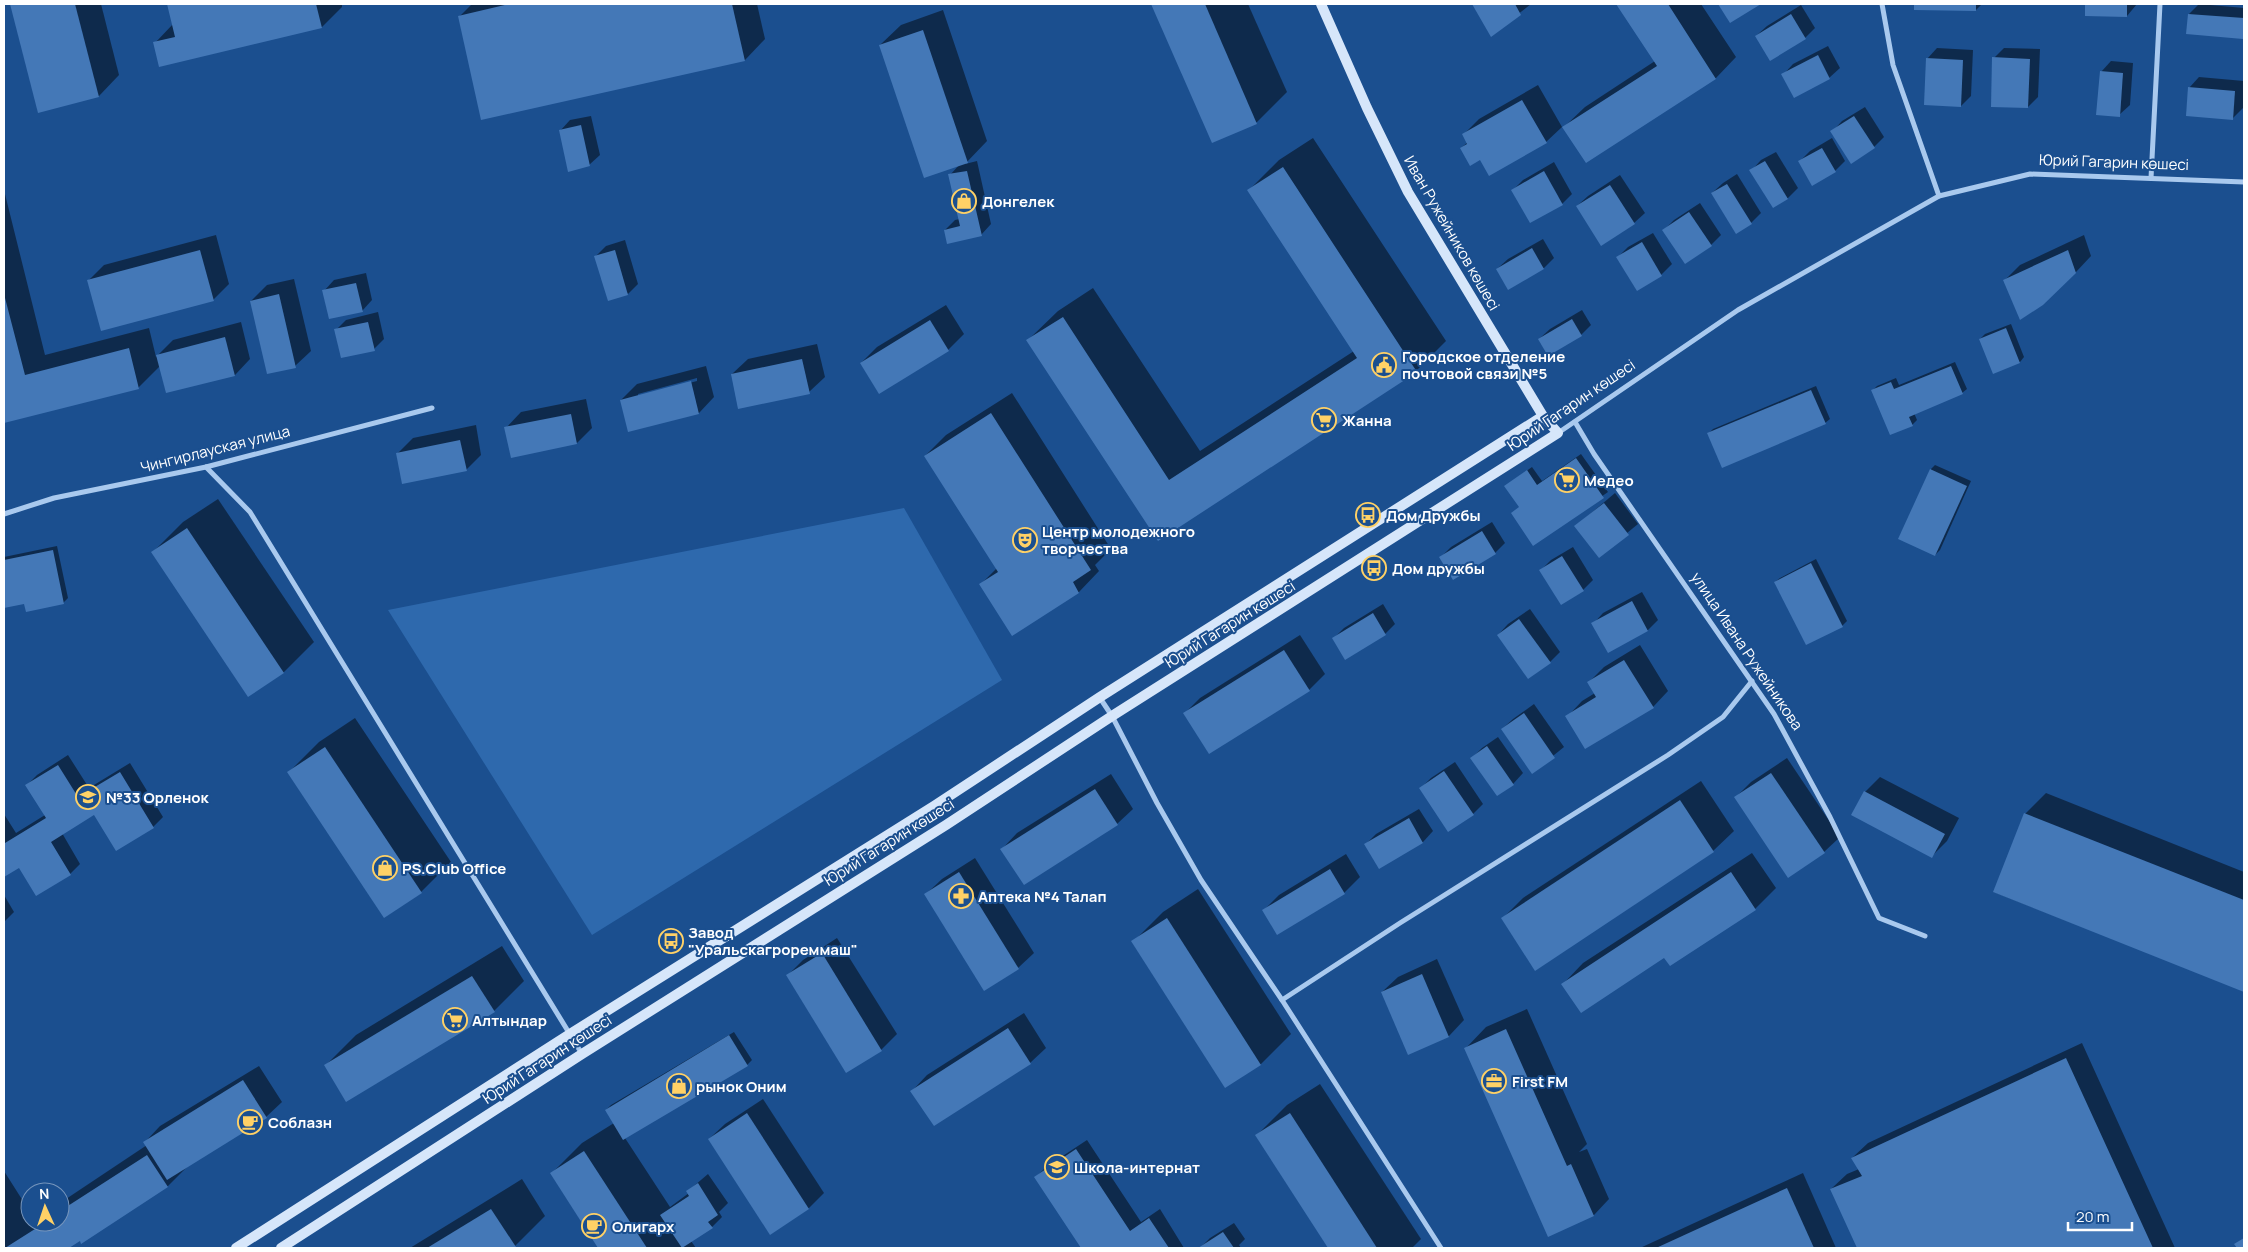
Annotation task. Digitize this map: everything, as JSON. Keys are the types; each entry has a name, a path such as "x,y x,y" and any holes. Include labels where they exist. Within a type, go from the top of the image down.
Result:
{"main road":[{"name":"Иван Ружейников көшесі","path":"1321,4 1367,108 1408,192 1543,416"},
{"path":"1543,416 1558,433"},
{"name":"Юрий Гагарин көшесі","path":"236,1248 570,1034 934,806 1100,697 1543,416"},
{"name":"Юрий Гагарин көшесі","path":"281,1248 582,1054 946,825 1112,716 1558,433"}],"street":[{"path":"1882,4 1893,65 1939,196"},
{"path":"2151,178 2160,4"},
{"name":"Юрий Гагарин көшесі","path":"1558,433 1738,310 1939,196 2030,174 2244,182"},
{"name":"Чингирлауская улица","path":"4,514 54,498 206,467 432,408"},
{"name":"улица Ивана Ружейникова","path":"1575,422 1594,454 1774,714 1821,800 1879,918 1925,936"},
{"path":"206,467 250,512 582,1054"},
{"path":"1282,1000 1400,923 1668,755 1723,718 1752,681"},
{"path":"1100,697 1201,880 1282,1000 1441,1248"}],"shaded area":[{"path":"904,508 1002,680 592,935 388,610"}],"building":[{"path":"10,4 75,4 99,97 38,113"},
{"path":"167,4 316,4 322,28 159,67 153,42 175,37"},
{"path":"509,4 732,4 745,61 481,120 458,16"},
{"path":"1151,4 1205,4 1257,124 1212,143"},
{"path":"1472,4 1515,4 1521,15 1491,37"},
{"path":"1616,4 1668,4 1716,79 1586,163 1562,127 1657,66"},
{"path":"1718,4 1761,4 1730,23"},
{"path":"1914,4 1976,4 1976,11 1914,10"},
{"path":"2085,4 2127,4 2127,17 2085,16"},
{"path":"1791,14 1806,39 1770,61 1755,36"},
{"path":"2188,14 2244,18 2243,39 2186,34"},
{"path":"923,30 968,163 924,178 879,45"},
{"path":"1818,55 1830,79 1794,98 1781,74"},
{"path":"1992,57 2030,59 2028,108 1991,107"},
{"path":"1926,58 1963,60 1961,107 1924,105"},
{"path":"2100,71 2123,73 2120,117 2096,115"},
{"path":"2188,87 2235,91 2233,120 2186,116"},
{"path":"1522,100 1547,143 1489,176 1480,160 1470,166 1460,148 1467,144 1462,134"},
{"path":"1854,116 1875,148 1851,164 1830,131"},
{"path":"581,125 590,166 568,172 559,130"},
{"path":"1822,148 1836,172 1812,186 1798,161"},
{"path":"1765,161 1788,199 1773,208 1749,170"},
{"path":"1283,167 1417,372 1158,541 1026,340 1063,317 1169,480 1357,358 1247,190"},
{"path":"967,171 982,236 947,244 944,230 960,226 948,174"},
{"path":"1544,171 1563,205 1530,223 1511,190"},
{"path":"1727,184 1752,224 1736,234 1711,193"},
{"path":"1610,185 1635,224 1601,246 1576,206"},
{"path":"1689,212 1712,246 1685,264 1662,230"},
{"path":"1642,242 1662,276 1637,291 1616,257"},
{"path":"1532,248 1544,269 1508,290 1496,269"},
{"path":"200,250 214,301 101,331 87,280"},
{"path":"615,250 628,295 608,301 594,256"},
{"path":"2068,250 2076,273 2043,305 2020,320 2003,280"},
{"path":"356,283 363,312 329,319 322,290"},
{"path":"4,294 25,375 129,348 139,389 4,423"},
{"path":"279,294 296,368 267,374 250,301"},
{"path":"1572,319 1582,336 1548,356 1538,339"},
{"path":"930,320 949,351 879,394 860,363"},
{"path":"368,322 375,351 341,358 334,329"},
{"path":"2006,328 2020,363 1993,374 1979,339"},
{"path":"225,337 235,376 166,393 156,355"},
{"path":"802,359 810,394 738,409 731,374"},
{"path":"1951,366 1963,394 1909,417 1913,426 1890,435 1871,390 1891,382 1894,389"},
{"path":"691,381 699,414 628,432 620,400"},
{"path":"1811,390 1826,424 1722,468 1707,433"},
{"path":"991,413 1091,570 1073,582 1079,593 1012,636 979,584 998,572 924,456"},
{"path":"571,414 577,444 511,458 504,427"},
{"path":"460,440 467,471 402,484 396,453"},
{"path":"1576,458 1604,498 1533,546 1511,513 1519,507 1504,486 1527,470 1537,485"},
{"path":"1930,469 1967,486 1935,556 1898,539"},
{"path":"1604,503 1629,535 1599,558 1574,526"},
{"path":"187,528 284,673 248,697 151,552"},
{"path":"1482,531 1496,554 1453,580 1439,557"},
{"path":"53,550 64,604 26,612 24,604 4,608 4,560"},
{"path":"1562,556 1584,591 1561,605 1539,570"},
{"path":"1811,563 1843,627 1806,645 1774,582"},
{"path":"1632,601 1648,631 1608,653 1591,623"},
{"path":"1373,613 1386,635 1345,660 1332,638"},
{"path":"1519,619 1551,663 1528,679 1497,635"},
{"path":"1284,650 1310,691 1209,754 1183,713"},
{"path":"1624,660 1654,708 1585,749 1565,716 1596,697 1587,682"},
{"path":"1524,713 1555,758 1532,774 1501,729"},
{"path":"1487,746 1514,785 1497,796 1470,758"},
{"path":"325,747 422,893 384,918 287,772"},
{"path":"58,765 78,797 120,772 154,828 116,851 94,815 51,842 71,875 36,896 19,868 4,877 4,840 5,843 46,818 25,785"},
{"path":"1444,771 1474,815 1448,832 1419,788"},
{"path":"1771,773 1825,853 1788,878 1734,797"},
{"path":"1095,789 1118,825 1024,885 1000,849"},
{"path":"1864,791 1945,834 1932,858 1851,815"},
{"path":"1680,800 1714,852 1535,971 1501,918"},
{"path":"2024,813 2244,900 2244,992 1993,892"},
{"path":"1409,818 1423,843 1379,869 1364,844"},
{"path":"1330,869 1345,894 1277,935 1262,910"},
{"path":"959,872 1019,969 984,991 924,894"},
{"path":"1731,872 1756,910 1670,966 1664,958 1581,1013 1561,984"},
{"path":"1167,918 1261,1065 1225,1088 1131,941"},
{"path":"822,953 882,1051 846,1073 786,975"},
{"path":"1422,974 1449,1037 1408,1055 1381,992"},
{"path":"472,976 495,1012 346,1102 324,1065"},
{"path":"1008,1028 1031,1064 934,1126 910,1091"},
{"path":"1506,1029 1567,1166 1571,1164 1594,1216 1548,1237 1464,1048"},
{"path":"729,1035 748,1066 623,1140 605,1110"},
{"path":"2066,1058 2153,1248 1857,1248 1830,1189 1862,1176 1851,1158"},
{"path":"243,1080 267,1118 167,1180 143,1142"},
{"path":"747,1113 809,1209 770,1235 708,1139"},
{"path":"1290,1113 1377,1248 1328,1248 1255,1135"},
{"path":"1076,1149 1130,1231 1149,1218 1169,1248 1081,1248 1034,1177"},
{"path":"584,1151 647,1248 598,1248 550,1173"},
{"path":"147,1155 168,1187 81,1244 80,1241 69,1248 5,1248 30,1232 70,1232 70,1205"},
{"path":"698,1183 718,1215 708,1222 713,1228 682,1248 660,1215 689,1196 686,1191"},
{"path":"1787,1188 1814,1248 1656,1248"},
{"path":"491,1209 516,1247 427,1248"},
{"path":"1223,1232 1234,1248 1198,1248"},
{"path":"2244,1238 2244,1248 2237,1248 2234,1244"}],"place":[{"name":"Донгелек","path":"964,201"},
{"name":"Городское отделение почтовой связи №5","path":"1384,365"},
{"name":"Жанна","path":"1324,420"},
{"name":"Медео","path":"1567,480"},
{"name":"Дом Дружбы","path":"1368,515"},
{"name":"Центр молодежного творчества","path":"1025,540"},
{"name":"Дом дружбы","path":"1374,568"},
{"name":"№33 Орленок","path":"88,797"},
{"name":"PS.Club Office","path":"385,868"},
{"name":"Аптека №4 Талап","path":"961,896"},
{"name":"Завод \"Уральскагрореммаш\"","path":"671,941"},
{"name":"Алтындар","path":"455,1020"},
{"name":"First FM","path":"1494,1081"},
{"name":"рынок Оним","path":"679,1086"},
{"name":"Соблазн","path":"250,1122"},
{"name":"Школа-интернат","path":"1057,1167"},
{"name":"Олигарх","path":"594,1226"}]}
